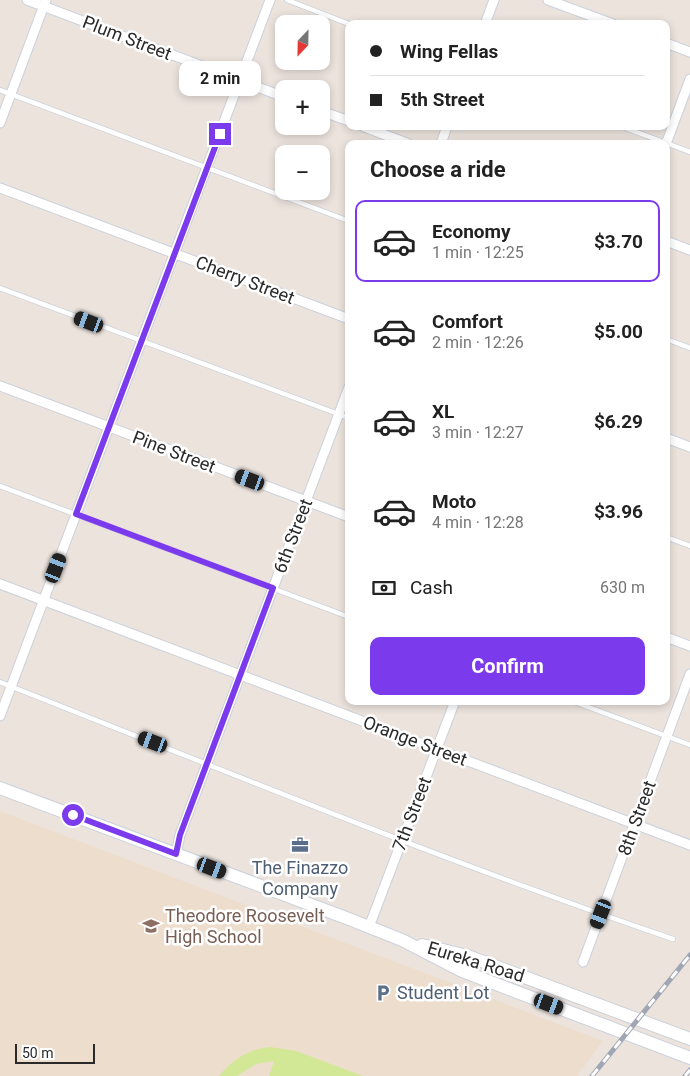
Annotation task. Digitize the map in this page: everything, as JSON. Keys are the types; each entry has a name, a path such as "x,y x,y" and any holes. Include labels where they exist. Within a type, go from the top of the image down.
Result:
{"main road":[{"name":"Eureka Road","path":"0,788 369,927 402,940 462,971 690,1058"},
{"name":"Eureka Road","path":"402,940 468,956 690,1039"}],"street":[{"name":"Plum Street","path":"27,0 45,3 275,94"},
{"path":"0,716 270,0"},
{"path":"486,20 494,0"},
{"path":"548,0 602,20"},
{"path":"0,123 45,3"},
{"path":"670,44 690,52"},
{"path":"667,140 690,79"},
{"path":"330,114 345,120"},
{"path":"372,130 399,140"},
{"name":"Cherry Street","path":"0,188 345,318"},
{"path":"670,242 690,250"},
{"name":"Pine Street","path":"0,386 345,516"},
{"name":"6th Street","path":"176,854 180,835 345,398"},
{"path":"670,440 690,447"},
{"name":"Orange Street","path":"0,584 690,845"},
{"path":"670,638 690,646"},
{"name":"8th Street","path":"583,962 690,674"},
{"name":"7th Street","path":"369,927 454,705"}],"lane":[{"path":"287,0 345,22"},
{"path":"0,90 345,220"},
{"path":"630,130 656,140"},
{"path":"670,145 690,152"},
{"path":"0,288 345,416"},
{"path":"670,340 690,348"},
{"path":"0,486 345,615"},
{"path":"670,538 690,546"},
{"path":"0,682 403,840 673,939"},
{"path":"582,705 690,746"}],"shaded area":[{"name":"Theodore Roosevelt High School","path":"0,811 603,1041 577,1076 0,1076"}],"green space":[{"path":"270,1047 296,1051 363,1076 269,1076 274,1061 256,1064 237,1076 219,1076 242,1056 255,1050"}],"railway":[{"path":"592,1076 690,955"},
{"path":"685,1076 690,1070"}],"place":[{"name":"The Finazzo Company","path":"300,845"},
{"name":"Theodore Roosevelt High School","path":"151,926"},
{"name":"Student Lot","path":"383,993"}],"route":[{"path":"73,815 176,854 180,835 273,588 76,514 220,134"}]}
